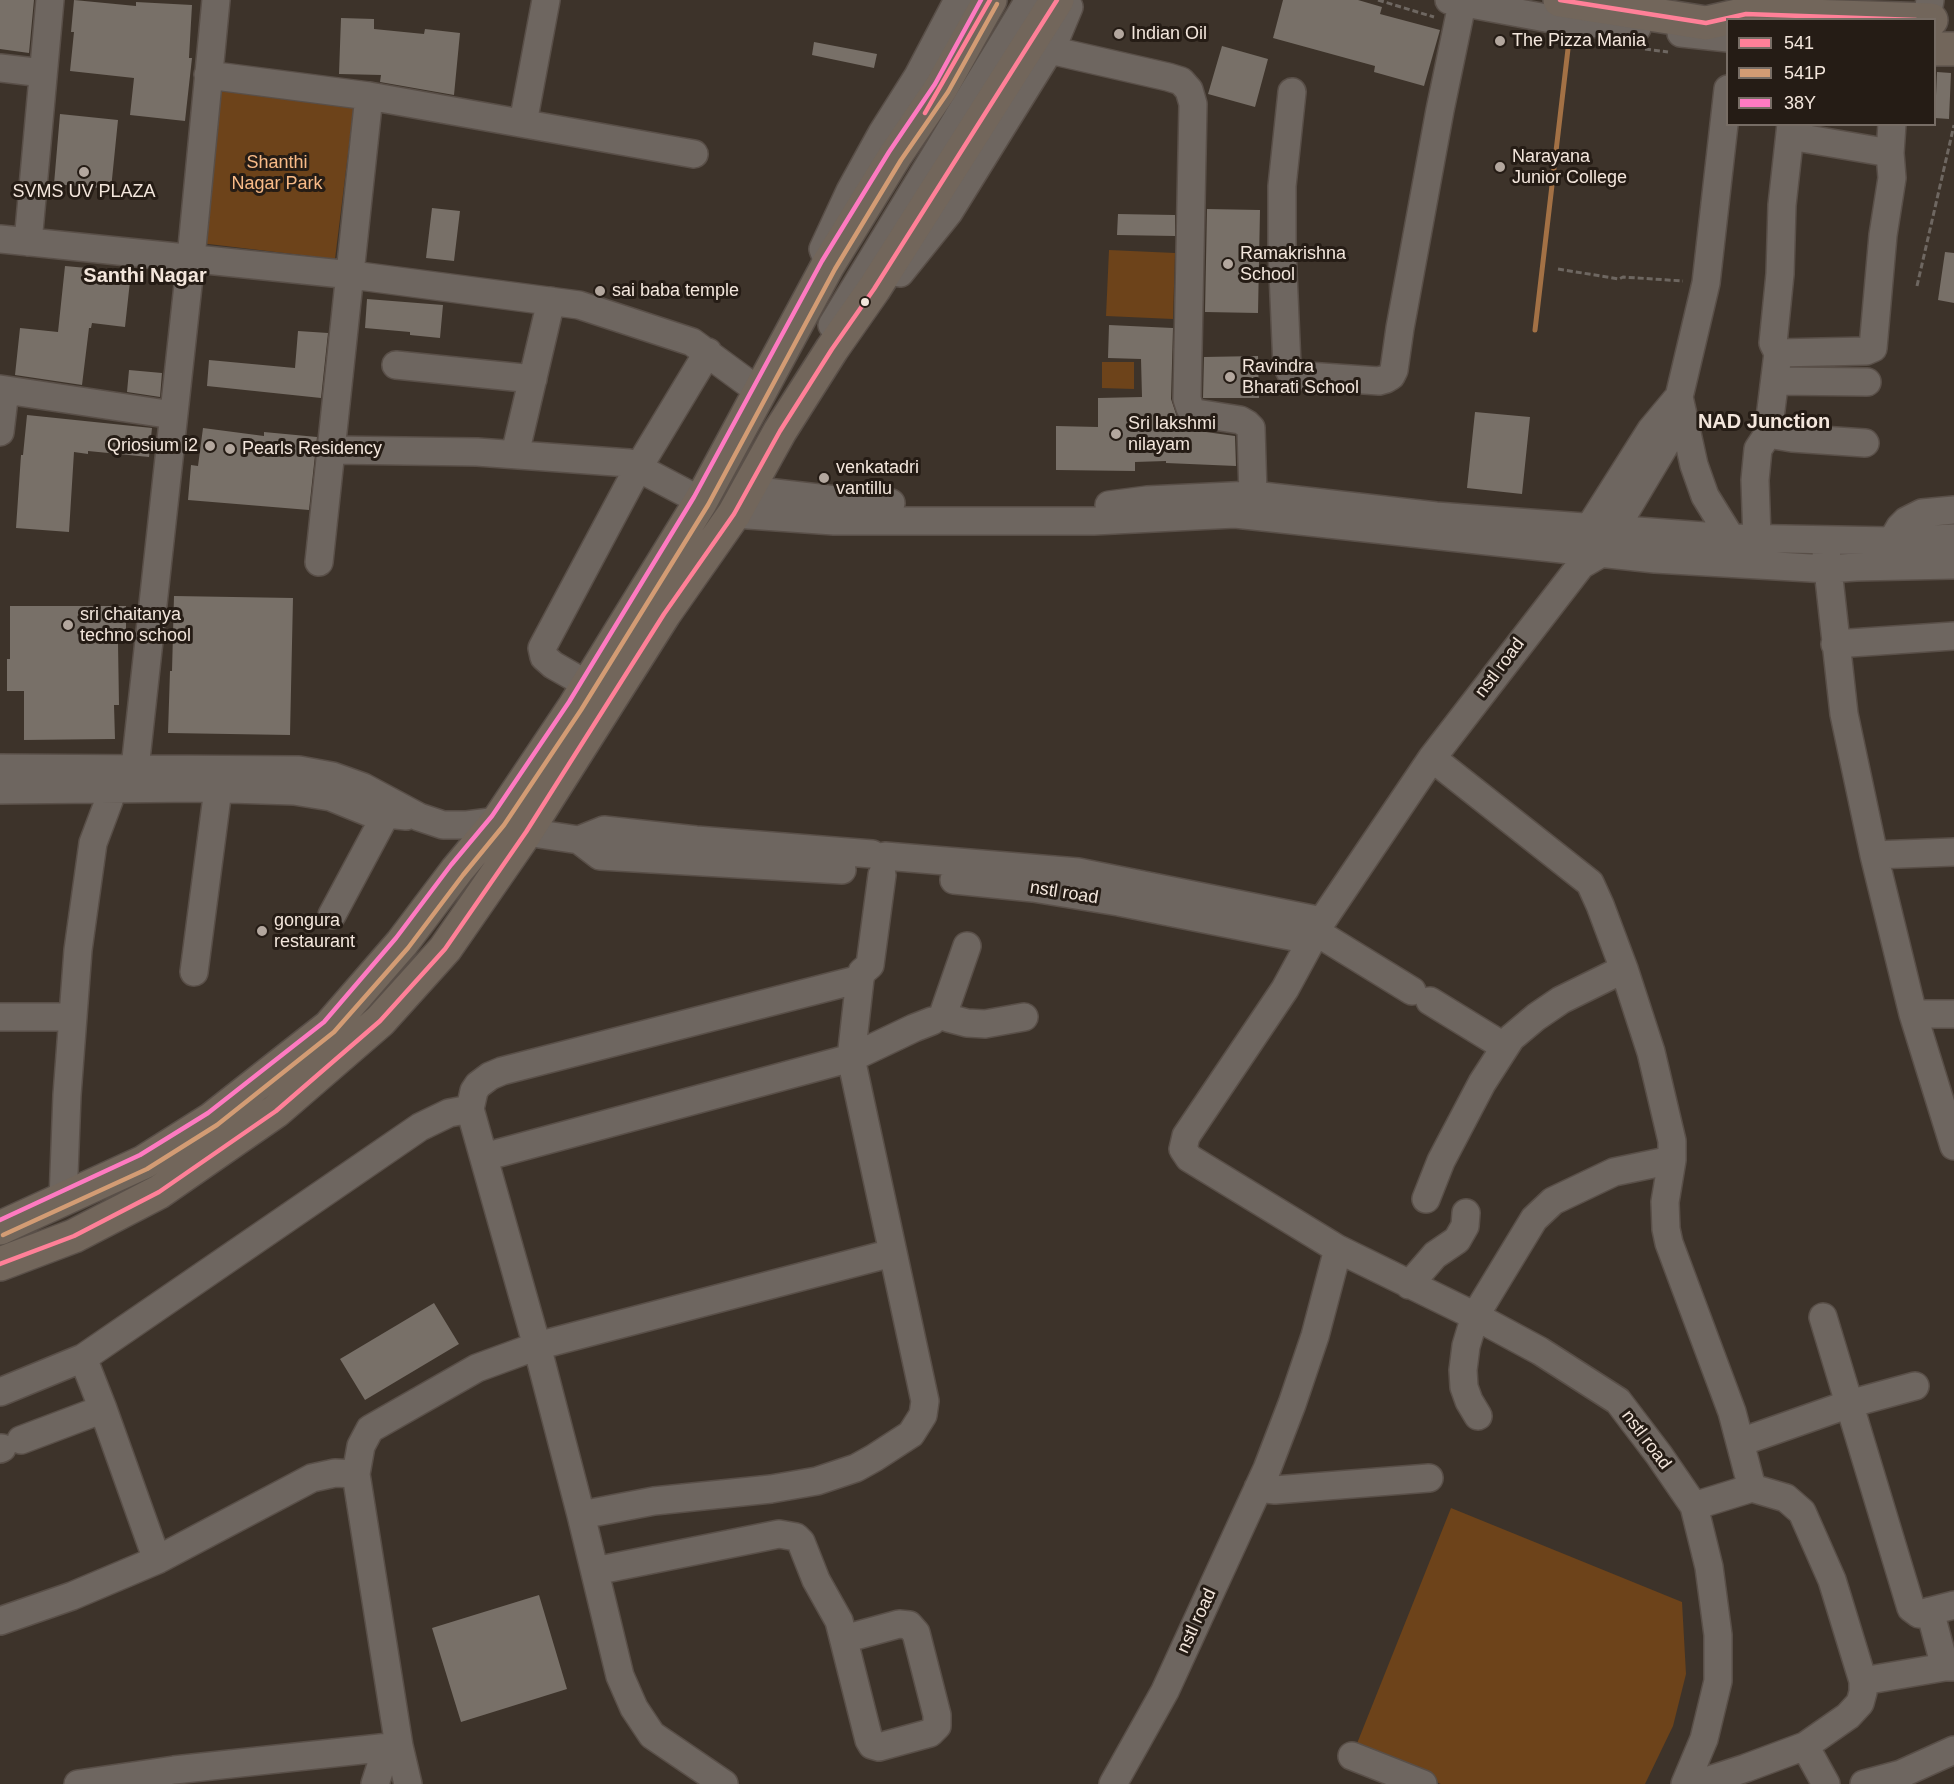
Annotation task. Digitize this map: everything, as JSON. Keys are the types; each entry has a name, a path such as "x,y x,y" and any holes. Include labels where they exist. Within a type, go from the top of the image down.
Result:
{"main road":[{"path":"0,1264 74,1236 159,1192 276,1111 380,1021 445,949 588,685 701,501 828,265 895,156 941,88 990,0"},
{"path":"1560,0 1718,15 1939,12"},
{"path":"1867,0 1939,12"},
{"path":"0,1228 144,1162 212,1119 329,1027 402,943 457,870 512,827 741,502 780,431 832,349 1063,3"},
{"path":"1936,49 1954,49"}],"street":[{"path":"28,242 50,0"},
{"path":"63,1200 67,1095 78,950 93,843 113,790 135,768 191,258 216,0"},
{"path":"523,123 546,0"},
{"path":"828,265 823,249 850,192 882,133 918,76 958,0"},
{"path":"0,239 351,275 585,307 692,342 708,352 754,404 776,381 1015,0"},
{"path":"780,431 792,391 1029,0"},
{"path":"1292,92 1282,186 1287,366 1292,375 1386,380 1394,370 1440,110 1455,2 1546,18 1718,15"},
{"path":"874,289 895,278 949,212 1050,50 1063,3"},
{"path":"1050,50 1168,77 1181,81 1189,90 1193,104 1187,399 1190,408 1196,413 1240,420 1251,428 1253,495"},
{"path":"0,69 44,73"},
{"path":"208,75 369,96 694,154"},
{"path":"319,562 369,96"},
{"path":"1585,557 1616,529 1671,435 1706,283 1726,107"},
{"path":"1778,353 1866,351 1873,348 1883,235 1892,178 1890,153 1892,126"},
{"path":"1744,538 1755,480 1758,449 1768,434 1775,381 1778,353 1773,343 1780,274 1782,205 1791,130 1890,153"},
{"path":"515,454 551,301"},
{"path":"588,685 544,657 542,648 638,468 708,352"},
{"path":"396,365 533,379"},
{"path":"1775,381 1867,382"},
{"path":"0,432 3,390 173,415"},
{"path":"1679,397 1705,496 1744,538"},
{"name":"nstl road","path":"1679,397 1651,430 1589,526 1585,557 1432,758 1316,931 1285,989 1186,1136 1183,1149 1189,1158 1338,1249 1409,1286 1475,1316 1540,1351 1618,1401 1694,1506 1709,1567 1718,1635 1718,1681 1704,1739 1685,1784"},
{"path":"1768,434 1865,443"},
{"path":"332,450 477,452 629,463 701,501"},
{"path":"741,502 853,502 969,507 1100,506 1147,500 1253,495 1436,516 1744,538 1892,541 1954,538"},
{"path":"741,502 834,521 1094,521 1235,514 1585,557 1828,569 1954,565"},
{"path":"1892,541 1906,521 1922,513 1954,510"},
{"path":"1824,538 1844,714 1874,855 1913,1014 1954,1146"},
{"path":"1835,644 1954,636"},
{"path":"1432,758 1590,884 1600,905 1651,1052 1672,1141 1672,1160 1665,1202 1669,1243 1732,1412 1752,1488"},
{"path":"0,768 299,770 332,776 363,787 419,817 443,825 512,827"},
{"path":"194,972 218,789"},
{"path":"0,790 294,791 331,797 368,812 419,817"},
{"path":"332,915 386,814"},
{"name":"nstl road","path":"512,827 579,840 600,856 877,868 1044,890 1316,931"},
{"path":"1874,855 1954,852"},
{"path":"581,1515 654,1501 771,1489 817,1481 856,1468 911,1434 923,1415 926,1401 851,1058 861,976 870,965 877,868"},
{"path":"1316,931 1505,1047"},
{"path":"941,1017 967,946"},
{"path":"1426,1199 1441,1161 1482,1083 1510,1038 1561,1000 1624,969"},
{"path":"724,1784 652,1735 634,1708 620,1676 537,1346 470,1109 474,1091 478,1085 502,1071 861,976"},
{"path":"1913,1014 1954,1014"},
{"path":"0,1017 73,1017"},
{"path":"484,1157 851,1058 941,1017 967,1023 985,1024 1024,1017"},
{"path":"0,1392 82,1358 420,1127 449,1113 470,1109"},
{"path":"1479,1416 1469,1401 1464,1387 1462,1370 1466,1346 1475,1316 1534,1219 1553,1201 1614,1172 1672,1160"},
{"path":"1409,1286 1435,1255 1457,1240 1464,1226 1466,1213"},
{"name":"nstl road","path":"1113,1784 1165,1691 1258,1488 1296,1393 1315,1336 1338,1249"},
{"path":"408,1784 393,1746 356,1474 361,1446 370,1429 477,1368 537,1346 892,1253"},
{"path":"1823,1317 1911,1608 1919,1614 1942,1608 1950,1667 1863,1681"},
{"path":"82,1358 103,1409 157,1560"},
{"path":"1741,1442 1849,1404 1915,1386"},
{"path":"8,1446 103,1409"},
{"path":"0,1621 72,1596 157,1560 312,1478 336,1473 356,1474"},
{"path":"1258,1488 1275,1490 1429,1478"},
{"path":"1694,1506 1752,1488 1786,1498 1802,1512 1832,1580 1863,1681 1860,1703 1848,1716 1805,1746 1697,1784"},
{"path":"771,1489 779,1534"},
{"path":"595,1572 779,1534 790,1535 801,1542 816,1580 838,1622 869,1740 873,1746 879,1747 930,1733 937,1726 937,1716 916,1633 909,1625 899,1624 844,1639"},
{"path":"78,1784 174,1770 393,1746"},
{"path":"375,1784 393,1746"},
{"path":"1805,1746 1826,1784"},
{"path":"1864,1784 1901,1774 1954,1750"},
{"path":"1352,1756 1423,1784"}],"path":[{"path":"1917,286 1954,125"},
{"path":"1558,269 1619,279 1623,277 1706,283"}],"green space":[{"name":"Shanthi Nagar Park","path":"219,89 354,105 335,259 200,243"},
{"path":"1109,250 1175,253 1173,319 1106,316"},
{"path":"1102,362 1134,362 1134,389 1102,388"},
{"path":"1451,1508 1682,1602 1686,1674 1673,1726 1645,1784 1441,1784 1354,1751"}],"building":[{"path":"0,0 34,0 29,53 0,49"},
{"path":"74,0 136,6 136,2 192,5 189,58 192,58 185,121 130,115 134,78 70,71"},
{"path":"1283,0 1358,0 1382,7 1380,14 1440,30 1424,86 1374,72 1375,66 1273,38"},
{"path":"341,18 374,19 374,29 424,34 425,29 460,33 454,95 380,82 381,75 339,74"},
{"path":"814,42 877,54 874,68 812,55"},
{"path":"1222,46 1268,59 1255,107 1208,94"},
{"path":"1937,72 1951,73 1949,119 1936,118"},
{"path":"60,114 118,120 111,189 54,184"},
{"path":"432,208 460,211 454,261 426,258"},
{"name":"Ramakrishna School","path":"1207,209 1260,210 1258,313 1205,312"},
{"path":"1118,214 1175,215 1175,236 1117,235"},
{"path":"1945,252 1954,253 1954,303 1938,300"},
{"path":"65,266 131,272 125,327 92,323 89,328 82,385 15,375 20,328 58,332"},
{"path":"367,299 443,305 440,338 410,335 410,332 365,328"},
{"path":"1109,325 1173,328 1171,399 1177,417 1177,428 1235,436 1236,466 1166,463 1166,461 1135,462 1135,471 1056,470 1056,426 1098,427 1098,398 1142,397 1141,359 1108,358"},
{"path":"298,331 328,333 321,398 207,386 209,360 295,368"},
{"name":"Ravindra Bharati School","path":"1258,356 1259,398 1203,398 1204,357"},
{"path":"129,370 162,373 160,397 127,392"},
{"path":"1475,412 1530,417 1522,494 1467,488"},
{"path":"27,415 152,428 149,457 88,451 88,454 74,452 69,532 16,528 21,455 23,455"},
{"path":"203,428 264,436 264,432 317,437 309,510 188,500 191,465 198,466"},
{"path":"174,596 293,598 290,735 168,733"},
{"path":"10,606 126,606 126,643 118,643 119,705 114,705 115,739 24,740 24,691 7,691 7,659 10,659"},
{"path":"434,1303 459,1344 365,1400 340,1359"},
{"path":"539,1595 567,1689 461,1722 432,1628"}],"waterway":[{"path":"1535,330 1568,49"}],"transit line":[{"name":"38Y","path":"0,1220 140,1155 208,1113 324,1022 396,938 451,865 492,816 569,702 694,497 822,261 889,152 935,84 981,0"},
{"name":"541","path":"925,113 990,0"},
{"name":"541","path":"0,1264 74,1236 159,1192 276,1111 380,1021 445,949 526,832 664,614 734,514 780,431 832,349 874,289 1057,0"},
{"name":"541","path":"1560,0 1706,23 1726,18"},
{"name":"541P","path":"3,1235 147,1169 217,1125 334,1032 408,948 504,825 581,710 708,505 835,269 901,160 948,92 997,4"},
{"name":"541","path":"1728,18 1746,14 1859,18"}],"place":[{"name":"Indian Oil","path":"1119,34"},
{"name":"The Pizza Mania","path":"1500,41"},
{"name":"Narayana Junior College","path":"1500,167"},
{"name":"SVMS UV PLAZA","path":"84,172"},
{"name":"Ramakrishna School","path":"1228,264"},
{"name":"sai baba temple","path":"600,291"},
{"name":"Ravindra Bharati School","path":"1230,377"},
{"name":"Sri lakshmi nilayam","path":"1116,434"},
{"name":"Qriosium i2","path":"210,446"},
{"name":"Pearls Residency","path":"230,449"},
{"name":"venkatadri vantillu","path":"824,478"},
{"name":"sri chaitanya techno school","path":"68,625"},
{"name":"gongura restaurant","path":"262,931"}],"district":[{"name":"Santhi Nagar","path":"145,276"},
{"name":"NAD Junction","path":"1764,422"}]}
